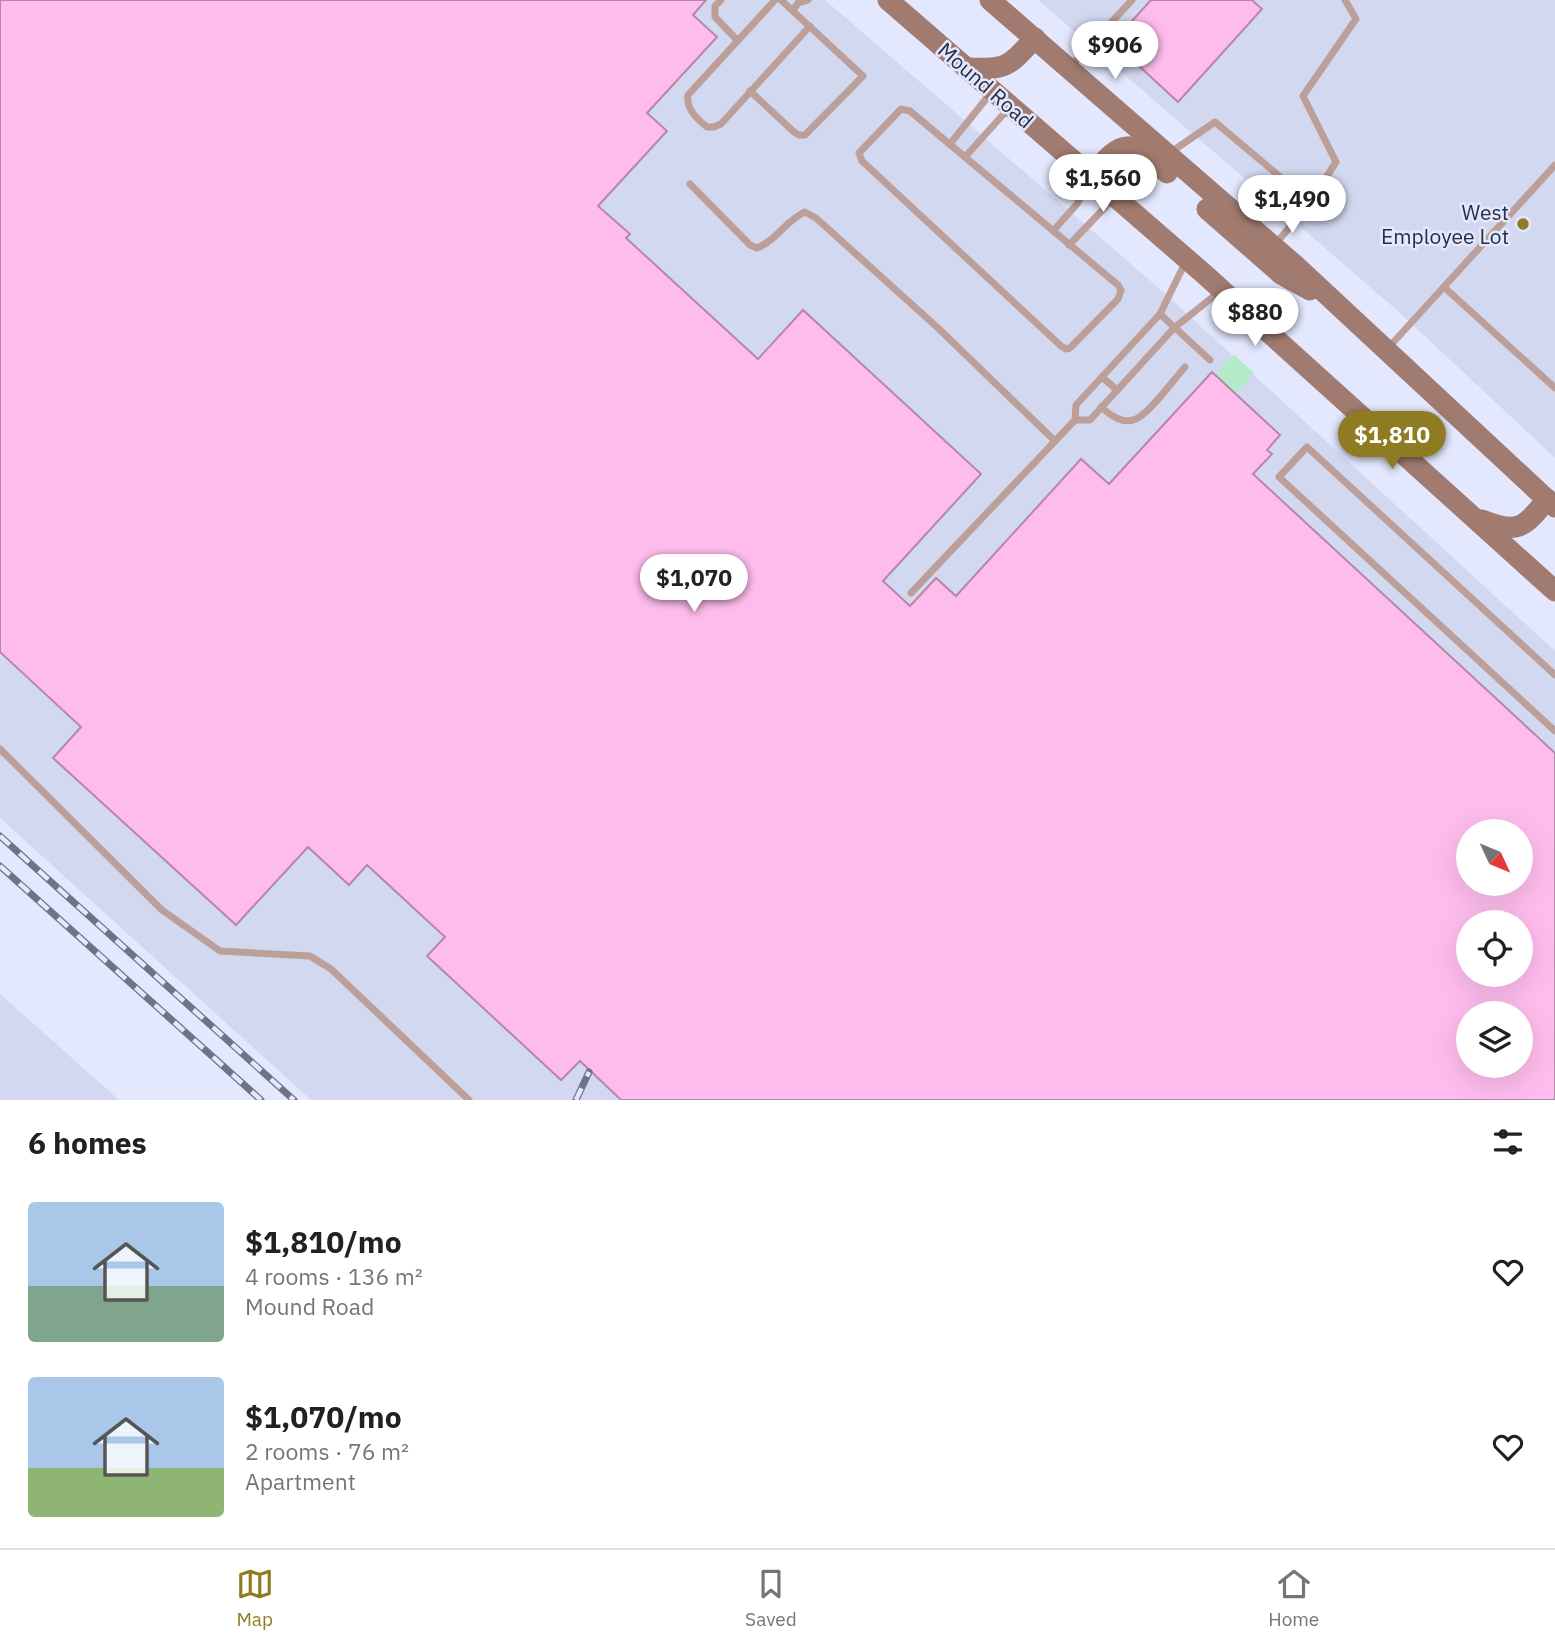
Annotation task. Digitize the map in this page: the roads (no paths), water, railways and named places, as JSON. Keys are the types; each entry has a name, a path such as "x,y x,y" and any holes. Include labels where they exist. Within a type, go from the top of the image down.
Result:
{"main road":[{"name":"Mound Road","path":"888,0 1222,290 1555,591"},
{"path":"990,0 1337,304 1551,503 1519,526 1504,529 1476,518"},
{"path":"967,68 998,69 1009,65 1035,38"},
{"path":"1091,177 1110,154 1121,147 1131,147 1151,159 1282,274 1337,304"}],"lane":[{"path":"721,0 715,6 715,17 737,40"},
{"path":"775,0 688,95 690,109 707,127 714,128 722,124 810,26"},
{"path":"781,0 796,4 808,0"},
{"path":"1069,68 1132,0"},
{"path":"1273,247 1310,202 1336,162 1303,96 1356,19 1345,0"},
{"path":"750,91 794,132 805,135 863,76 810,26 796,4"},
{"path":"950,144 993,90"},
{"path":"965,157 1011,107"},
{"path":"901,109 910,111 965,157 1121,290 1118,299 1075,345 1066,349 859,157 859,153 901,109"},
{"path":"1167,155 1215,122 1310,202"},
{"path":"1386,350 1555,165"},
{"path":"1053,231 1077,204 1091,177"},
{"path":"690,184 750,245 757,248 769,241 794,217 805,212 816,218 938,328 1055,441"},
{"path":"1069,245 1115,197"},
{"path":"911,593 1075,420 1076,405 1160,314 1187,259"},
{"path":"1444,287 1555,388"},
{"path":"1075,420 1090,420 1174,328 1222,290"},
{"path":"1160,314 1210,360"},
{"path":"1101,407 1114,417 1126,421 1135,420 1185,368"},
{"path":"1102,377 1117,390"},
{"path":"1555,675 1307,447 1279,477 1555,731"},
{"path":"0,749 162,910 220,951 310,956 331,969 469,1100"}],"railway":[{"path":"0,836 294,1100"},
{"path":"0,866 261,1100"},
{"path":"576,1100 589,1072"}],"place":[{"name":"West Employee Lot","path":"1523,224"}]}
